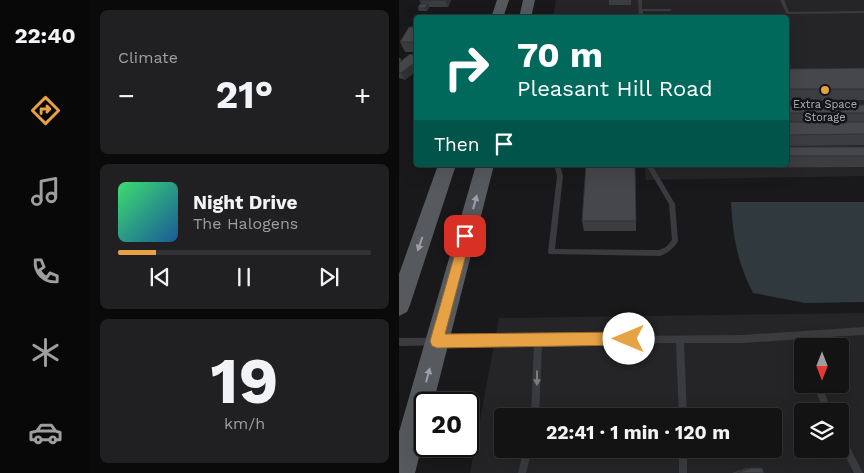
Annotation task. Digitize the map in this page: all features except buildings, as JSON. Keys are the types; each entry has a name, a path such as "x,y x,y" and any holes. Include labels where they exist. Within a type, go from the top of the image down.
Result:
{"main road":[{"path":"498,15 503,0"},
{"path":"526,15 529,0"},
{"path":"399,305 446,167"},
{"path":"401,473 484,167"}],"lane":[{"path":"640,0 641,15"},
{"path":"782,0 788,13 864,12"},
{"path":"641,10 670,10"},
{"path":"558,167 560,176 551,252 660,254 675,241 672,204 650,167"},
{"path":"399,342 743,339 864,331"},
{"path":"680,339 683,408"},
{"path":"535,408 538,340"},
{"path":"849,454 859,473"},
{"path":"522,473 526,458"},
{"path":"683,458 683,473"}],"shaded area":[{"path":"556,0 864,0 864,176 646,180 645,167 789,167 789,15 554,15"},
{"path":"731,202 864,202 864,302 805,303 753,293 743,270 737,249"},
{"path":"864,313 864,473 470,473 473,457 479,457 479,425 499,318"}],"place":[{"name":"Extra Space Storage","path":"825,90"}],"route":[{"path":"465,236 437,341 629,339"}]}
